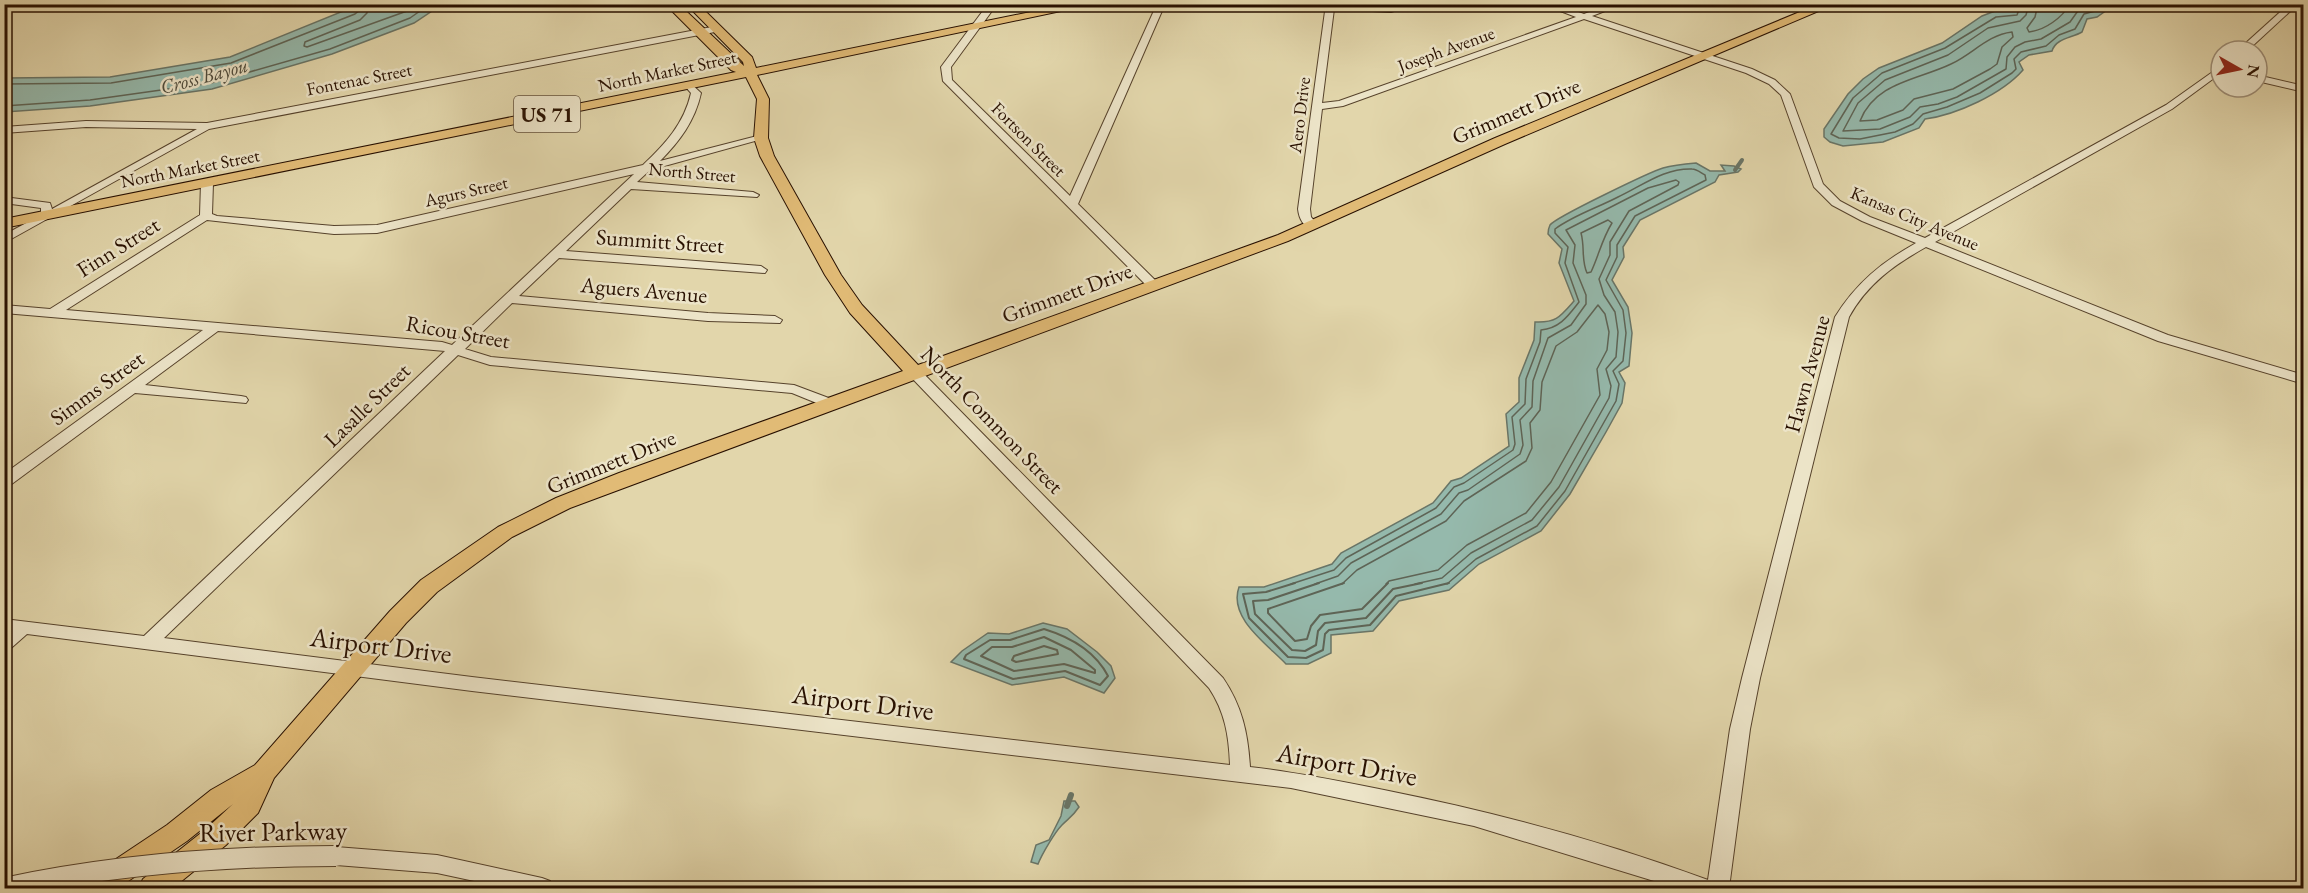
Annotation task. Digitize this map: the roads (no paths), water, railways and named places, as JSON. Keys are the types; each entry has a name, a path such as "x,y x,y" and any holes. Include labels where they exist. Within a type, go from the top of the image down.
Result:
{"main road":[{"name":"North Common Street","path":"670,4 735,67 749,73 756,82 763,99 761,138 767,156 833,274 856,309 914,372"},
{"name":"North Common Street","path":"691,4 750,64 749,73"},
{"name":"North Market Street","path":"4,224 1089,4"},
{"name":"Grimmett Drive","path":"264,772 352,669 429,586 505,532 563,503 1313,226 1500,141 1830,4"},
{"path":"96,888 177,833 220,798 264,772"},
{"path":"153,888 216,837 249,805 264,772"}],"street":[{"name":"Fortson Street","path":"993,4 946,67 946,78 1153,285"},
{"path":"1071,204 1161,4"},
{"path":"1330,5 1391,9 1412,4"},
{"name":"Kansas City Avenue","path":"1546,4 1758,74 1782,90 1818,185 1836,203 1866,219 2163,338 2304,380"},
{"name":"Joseph Avenue","path":"1317,106 1340,104 1619,4"},
{"path":"2255,39 2294,4"},
{"name":"Aero Drive","path":"1313,226 1305,218 1304,209 1330,5"},
{"name":"Fontenac Street","path":"4,130 72,125 194,127 717,29"},
{"name":"Hawn Avenue","path":"1718,888 1740,729 1751,678 1842,317 1852,300 1876,273 1924,243 2169,107 2209,78"},
{"path":"2269,81 2304,89"},
{"name":"Lasalle Street","path":"148,643 671,144 682,129 695,99 696,93 689,85"},
{"path":"4,240 200,130 219,123"},
{"name":"Agurs Street","path":"206,216 248,224 334,230 376,229 648,167 761,138"},
{"path":"206,216 207,183"},
{"name":"North Street","path":"628,185 753,195"},
{"path":"4,200 46,205 47,215"},
{"name":"Finn Street","path":"53,313 206,216"},
{"name":"Summitt Street","path":"556,254 761,270"},
{"name":"Aguers Avenue","path":"509,299 708,317 776,320"},
{"name":"Ricou Street","path":"4,309 442,346 490,361 794,389 829,404"},
{"name":"Simms Street","path":"4,482 214,328"},
{"name":"North Common Street","path":"914,372 1216,682 1235,716 1240,772"},
{"path":"132,388 241,400"},
{"name":"Airport Drive","path":"4,625 352,669 1240,772 1334,787 1474,817 1704,888"},
{"path":"4,644 23,628"},
{"name":"River Parkway","path":"4,888 77,876 252,856 336,856 439,865 542,888"}],"water":[{"name":"Cross Bayou","path":"358,5 441,5 414,23 332,54 212,89 90,106 5,112 5,78 110,77 230,57"},
{"path":"2015,5 2114,5 2097,17 2087,19 2082,32 2057,43 2052,51 2029,55 2019,62 2023,70 2014,79 1978,102 1950,113 1925,119 1919,128 1883,142 1843,146 1830,142 1824,137 1824,129 1848,94 1863,79 1879,68 1942,43 1982,16 1995,11 2014,9"},
{"path":"1696,163 1710,171 1725,171 1721,165 1741,169 1738,172 1719,175 1715,182 1640,220 1623,247 1624,257 1612,280 1628,307 1632,333 1629,366 1619,372 1625,383 1622,403 1570,494 1541,531 1479,564 1449,590 1399,601 1373,631 1331,635 1331,653 1308,664 1286,664 1251,630 1244,620 1237,598 1239,587 1264,587 1332,564 1341,553 1433,503 1451,481 1461,478 1509,446 1506,414 1519,402 1519,378 1534,340 1535,322 1557,318 1574,301 1559,263 1562,249 1548,234 1550,225 1655,171 1671,166"},
{"path":"1043,623 1067,629 1111,666 1115,678 1104,693 1064,677 1012,685 951,662 962,651 988,633 1009,634"},
{"path":"1064,801 1075,801 1079,807 1056,833 1038,864 1031,862 1036,845 1049,840 1061,816"}],"waterway":[{"path":"1735,170 1742,160"},
{"path":"1067,806 1071,795"}]}
